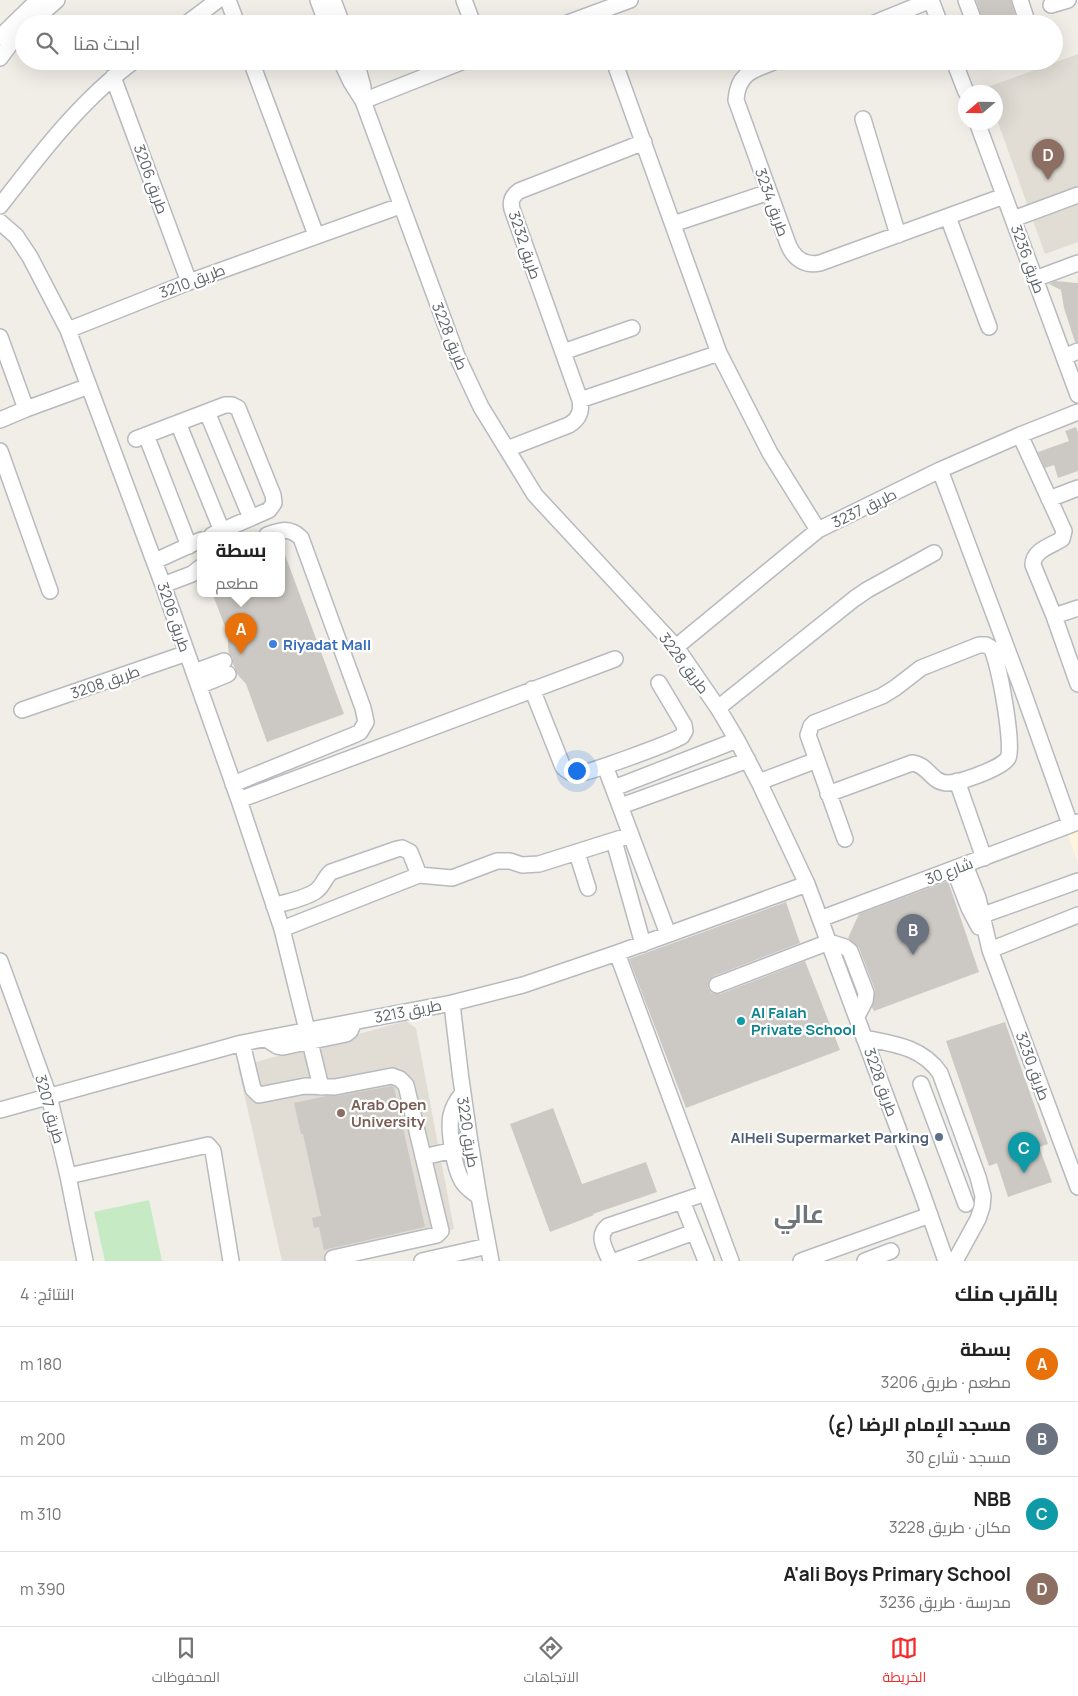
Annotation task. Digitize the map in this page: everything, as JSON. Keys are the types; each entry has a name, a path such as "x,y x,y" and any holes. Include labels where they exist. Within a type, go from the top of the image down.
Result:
{"street":[{"path":"23,15 38,0"},
{"path":"40,15 57,0"},
{"path":"198,15 218,0"},
{"path":"228,0 234,15"},
{"path":"318,0 324,15"},
{"path":"333,0 339,15"},
{"path":"464,0 470,15"},
{"path":"603,15 630,0"},
{"path":"894,15 931,0 937,15"},
{"path":"966,0 972,15"},
{"path":"1020,0 1025,15"},
{"path":"1051,5 1068,0"},
{"path":"0,37 15,22"},
{"path":"0,58 15,40"},
{"path":"0,206 39,154 113,77 122,70"},
{"path":"254,70 316,235"},
{"name":"طريق 3228","path":"345,70 363,101 400,206 457,356 481,406 535,495 676,647 718,708 748,760 807,884 946,1261"},
{"name":"طريق 3228","path":"358,70 363,88 363,101"},
{"path":"363,101 441,70"},
{"path":"617,70 719,353 770,453 818,530"},
{"name":"طريق 3234","path":"754,70 747,73 738,85 736,100 791,251 800,261 820,263 1004,196"},
{"path":"957,70 963,85"},
{"name":"طريق 3206","path":"113,77 189,282"},
{"path":"863,119 898,235"},
{"name":"طريق 3236","path":"980,130 1035,279 1071,354 1078,395"},
{"name":"طريق 3232","path":"580,400 512,209 511,201 520,191 644,142"},
{"path":"674,224 769,192"},
{"path":"1012,219 1078,195"},
{"name":"طريق 3210","path":"68,330 189,282 400,206"},
{"path":"948,217 989,327"},
{"name":"طريق 3206","path":"0,222 16,236 30,257 68,330 155,561 282,929 321,1087"},
{"path":"1035,279 1078,263"},
{"path":"564,352 632,328"},
{"path":"0,337 7,376 26,409"},
{"path":"507,449 575,421 580,415 580,400 719,353"},
{"path":"0,420 89,386"},
{"path":"155,561 195,543 141,437 225,405 232,405 238,408 273,495 274,503 269,510 219,532"},
{"path":"207,412 251,518"},
{"name":"طريق 3237","path":"676,647 818,530 940,470 1078,412"},
{"path":"178,423 217,532"},
{"path":"1020,435 1064,534 1059,541 1037,554 1033,561 1033,566 1054,616 1078,684"},
{"path":"0,450 50,591"},
{"path":"940,470 1075,826"},
{"path":"1049,499 1078,488"},
{"path":"233,784 354,735 363,728 366,722 363,708 301,538 291,530 277,532"},
{"path":"718,708 854,599 934,553"},
{"path":"163,584 192,574 197,570"},
{"path":"1054,616 1078,608"},
{"path":"828,794 912,763 923,766 931,775 942,782 949,783 1005,762 1010,753 1006,704 993,651 986,645 979,645 921,668 882,696 814,723 808,730 828,794 845,839"},
{"name":"طريق 3208","path":"22,710 187,653"},
{"path":"239,800 615,659"},
{"path":"196,679 226,668"},
{"path":"532,690 563,767 576,774 581,774 680,738 684,734 684,725 659,683"},
{"path":"614,788 737,740"},
{"path":"621,806 748,760"},
{"path":"759,782 817,760"},
{"path":"605,766 668,934"},
{"path":"957,781 984,858"},
{"name":"شارع 30","path":"820,920 959,867 1075,826"},
{"path":"282,929 419,875 427,874 446,879 452,878 497,861 510,861 522,865 530,865 577,853 632,835"},
{"path":"614,840 644,944"},
{"path":"274,906 312,894 329,874 334,871 397,848 410,852 419,875"},
{"path":"577,853 588,888"},
{"name":"طريق 3230","path":"959,867 983,915 989,947"},
{"name":"طريق 3230","path":"959,867 972,914 989,947 1077,1182"},
{"path":"983,915 1078,881"},
{"name":"طريق 3213","path":"0,1110 242,1043 266,1038 309,1036 354,1022 452,1003 523,985 644,944 807,884"},
{"path":"989,947 1078,915"},
{"path":"717,985 829,942"},
{"path":"618,953 706,1193 725,1259"},
{"name":"طريق 3207","path":"0,961 49,1096 68,1176 85,1261"},
{"name":"طريق 3220","path":"452,1003 462,1094 478,1197 490,1254"},
{"path":"864,1038 893,1044 920,1053 932,1062 940,1074 978,1177 983,1196 978,1219 954,1261"},
{"path":"242,1043 253,1089 259,1095 305,1086 335,1087 392,1076 400,1078 408,1089 441,1228 440,1234 333,1258"},
{"path":"921,1084 966,1204"},
{"path":"462,1094 451,1114 451,1131 456,1166 461,1179 478,1197"},
{"path":"930,1104 948,1097"},
{"path":"68,1176 208,1145 213,1151 231,1261"},
{"path":"423,1157 454,1150"},
{"path":"959,1184 978,1177"},
{"path":"610,1261 601,1236 608,1226 706,1193"},
{"path":"682,1201 706,1261"},
{"path":"801,1261 816,1258 930,1215"},
{"path":"616,1261 694,1232"},
{"path":"865,1261 891,1251"},
{"path":"422,1261 490,1254"}],"shaded area":[{"path":"1078,54 1078,242 1045,254 1001,130 1003,130 1003,85 993,85 1034,70 1063,70 1063,59"},
{"path":"1078,831 1078,863 1068,835"},
{"name":"Arab Open University","path":"406,1021 416,1028 454,1229 327,1261 282,1261 238,1067"}],"green space":[{"path":"149,1200 162,1261 105,1261 94,1212"}],"building":[{"path":"976,0 1011,0 1015,15 981,15"},
{"path":"1055,281 1078,283 1078,342 1075,342 1064,308 1061,290 1049,284"},
{"path":"1076,427 1078,433 1078,471 1058,478 1054,465 1045,468 1038,452 1069,441 1065,431"},
{"name":"Riyadat Mall","path":"285,555 344,714 267,742 246,684 238,675 233,664 233,658 229,653 228,634 214,597 285,597"},
{"path":"948,881 979,972 874,1011 872,1007 875,990 859,948 848,938 859,914"},
{"name":"Al Falah Private School","path":"786,902 800,943 714,976 709,980 708,988 712,993 720,994 805,961 840,1050 686,1108 629,959"},
{"path":"1005,1022 1048,1144 1039,1147 1052,1182 1008,1197 997,1163 989,1166 946,1041"},
{"name":"Arab Open University","path":"394,1087 425,1227 324,1250 319,1227 314,1228 312,1218 321,1216 303,1134 301,1134 294,1103"},
{"path":"553,1108 582,1184 646,1162 657,1192 593,1214 550,1232 510,1124"}],"place":[{"name":"A'ali Boys Primary School","path":"1048,180"},
{"name":"Riyadat Mall","path":"273,644"},
{"name":"بسطة","path":"241,654"},
{"name":"مسجد الإمام الرضا (ع)","path":"913,955"},
{"name":"Al Falah Private School","path":"741,1021"},
{"name":"Arab Open University","path":"341,1113"},
{"name":"AlHeli Supermarket Parking","path":"939,1137"},
{"name":"NBB","path":"1024,1173"}],"district":[{"name":"عالي","path":"799,1213"}]}
